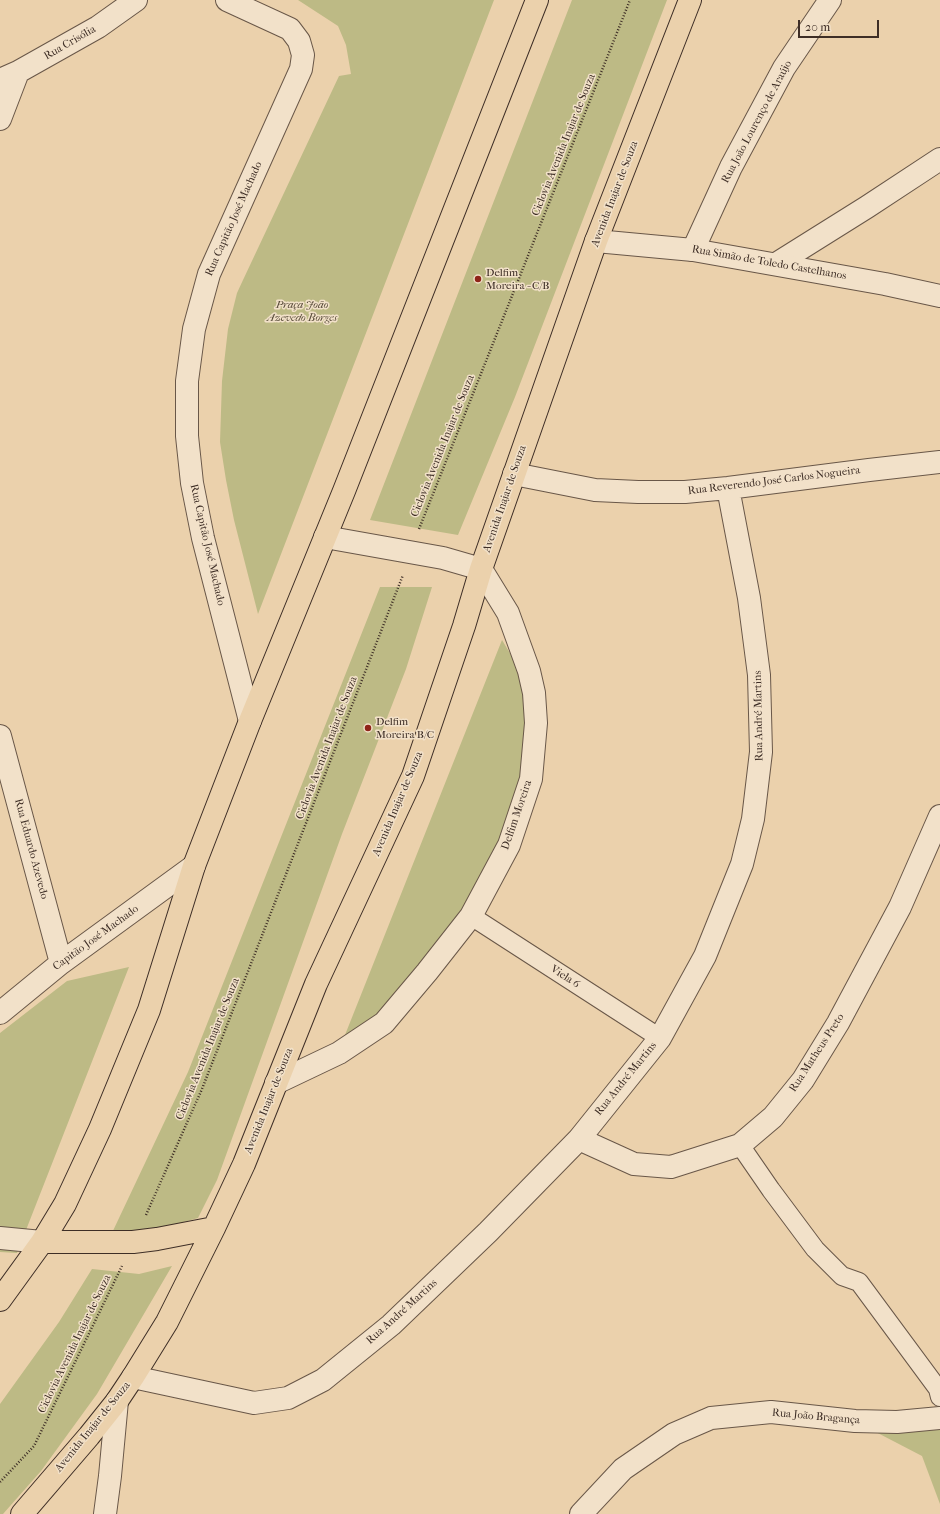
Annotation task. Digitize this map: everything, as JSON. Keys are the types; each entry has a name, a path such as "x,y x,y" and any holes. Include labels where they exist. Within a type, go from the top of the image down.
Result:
{"main road":[{"path":"0,1300 42,1242 65,1204 96,1136 149,1010 194,866 250,721 299,604 538,0"},
{"name":"Avenida Inajar de Souza","path":"22,1514 117,1401 133,1377 167,1322 244,1164 316,984 413,776 464,626 481,569 596,241 690,0"},
{"path":"42,1242 133,1242 157,1240 214,1228"}],"street":[{"name":"Rua Crisólia","path":"9,76 98,27 136,0"},
{"name":"Rua Capitão José Machado","path":"227,0 290,30 299,41 303,55 301,70 209,274 194,329 187,381 187,436 192,483 203,538 250,721"},
{"name":"Rua João Lourenço de Araújo","path":"693,250 732,167 784,68 830,0"},
{"path":"0,119 9,76"},
{"path":"776,264 867,207 940,158"},
{"name":"Rua Simão de Toledo Castelhanos","path":"596,241 693,250 885,284 940,296"},
{"name":"Rua Reverendo José Carlos Nogueira","path":"514,474 595,490 685,492 940,462"},
{"name":"Rua André Martins","path":"133,1377 254,1403 288,1398 323,1380 391,1325 488,1232 579,1139 660,1038 705,956 742,864 754,819 761,752 759,675 749,598 728,488"},
{"path":"325,537 443,558 481,569"},
{"name":"Delfim Moreira","path":"276,1082 340,1053 384,1022 427,972 471,916 509,845 531,779 536,723 534,693 529,671 508,613 481,569"},
{"name":"Rua Eduardo Azevedo","path":"0,736 61,963"},
{"name":"Rua Matheus Preto","path":"579,1139 634,1164 670,1167 740,1145 773,1117 798,1086 838,1024 900,907 940,816"},
{"name":"Capitão José Machado","path":"0,1013 61,963 194,866"},
{"name":"Viela 6","path":"471,916 660,1038"},
{"path":"740,1145 815,1249 842,1276 859,1282 938,1389 940,1398"},
{"path":"0,1238 42,1242"},
{"path":"105,1514 117,1401"},
{"name":"Rua João Bragança","path":"581,1514 623,1469 674,1434 711,1418 771,1412 869,1421 897,1422 940,1418"}],"path":[{"name":"Ciclovia Avenida Inajar de Souza","path":"0,1482 34,1446 133,1242 202,1089 400,583 410,552 630,0"}],"green space":[{"name":"Praça João Azevedo Borges","path":"298,0 494,0 258,614 234,520 220,442 222,381 228,329 237,293 339,76 351,74 346,45 338,26"},
{"path":"572,0 667,0 515,397 458,535 370,520"},
{"path":"380,587 432,587 406,669 342,834 217,1180 198,1218 138,1235 111,1235 188,1072"},
{"path":"502,640 529,685 524,794 424,983 343,1040"},
{"path":"129,967 17,1253 0,1252 0,1033 67,981"},
{"path":"172,1266 97,1394 41,1471 3,1514 0,1514 0,1404 59,1322 92,1269 139,1274"},
{"path":"940,1428 940,1504 922,1456 870,1429"}],"place":[{"name":"Delfim Moreira - C/B","path":"478,279"},
{"name":"Delfim Moreira B/C","path":"368,728"}]}
